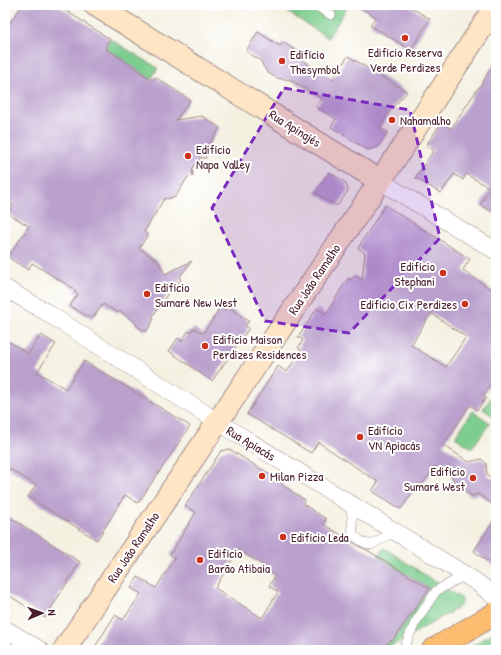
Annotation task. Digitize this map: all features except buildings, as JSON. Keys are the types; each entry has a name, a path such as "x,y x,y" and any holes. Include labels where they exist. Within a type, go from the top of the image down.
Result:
{"main road":[{"path":"433,650 496,613"}],"street":[{"name":"Rua Apinajés","path":"94,5 496,251"},
{"name":"Rua João Ramalho","path":"64,650 496,6"},
{"name":"Rua Apiacás","path":"5,288 46,312 218,422 465,575 488,590 496,598"},
{"path":"5,629 40,650"}],"lane":[{"path":"315,5 331,15"},
{"path":"351,504 353,534 368,545 371,545 394,531"},
{"path":"403,650 415,623 436,591 465,575"}],"path":[{"path":"491,650 496,647"}],"highlighted area":[{"path":"284,88 410,110 440,238 349,333 265,321 212,208"}],"green space":[{"path":"277,5 346,5 348,6 328,38"},
{"path":"110,39 158,68 151,79 118,56 105,50"},
{"path":"496,391 496,415 495,417 483,409"},
{"path":"473,411 490,423 472,448 455,437"},
{"path":"384,548 462,599 462,602 456,609 385,650 377,650 394,639 429,588 378,557"},
{"path":"496,630 496,650 465,650 493,633"}],"place":[{"name":"Edifício Reserva Verde Perdizes","path":"405,38"},
{"name":"Edifício Thesymbol","path":"282,61"},
{"name":"Nahamalho","path":"392,120"},
{"name":"Edifício Napa Valley","path":"188,156"},
{"name":"Edifício Stephani","path":"443,273"},
{"name":"Edifício Sumaré New West","path":"147,294"},
{"name":"Edifício Cix Perdizes","path":"465,304"},
{"name":"Edifício Maison Perdizes Residences","path":"205,346"},
{"name":"Edifício VN Apiacás","path":"360,437"},
{"name":"Milan Pizza","path":"262,476"},
{"name":"Edifício Sumaré West","path":"473,478"},
{"name":"Edifício Leda","path":"283,537"},
{"name":"Edifício Barão Atibaia","path":"200,560"}]}
